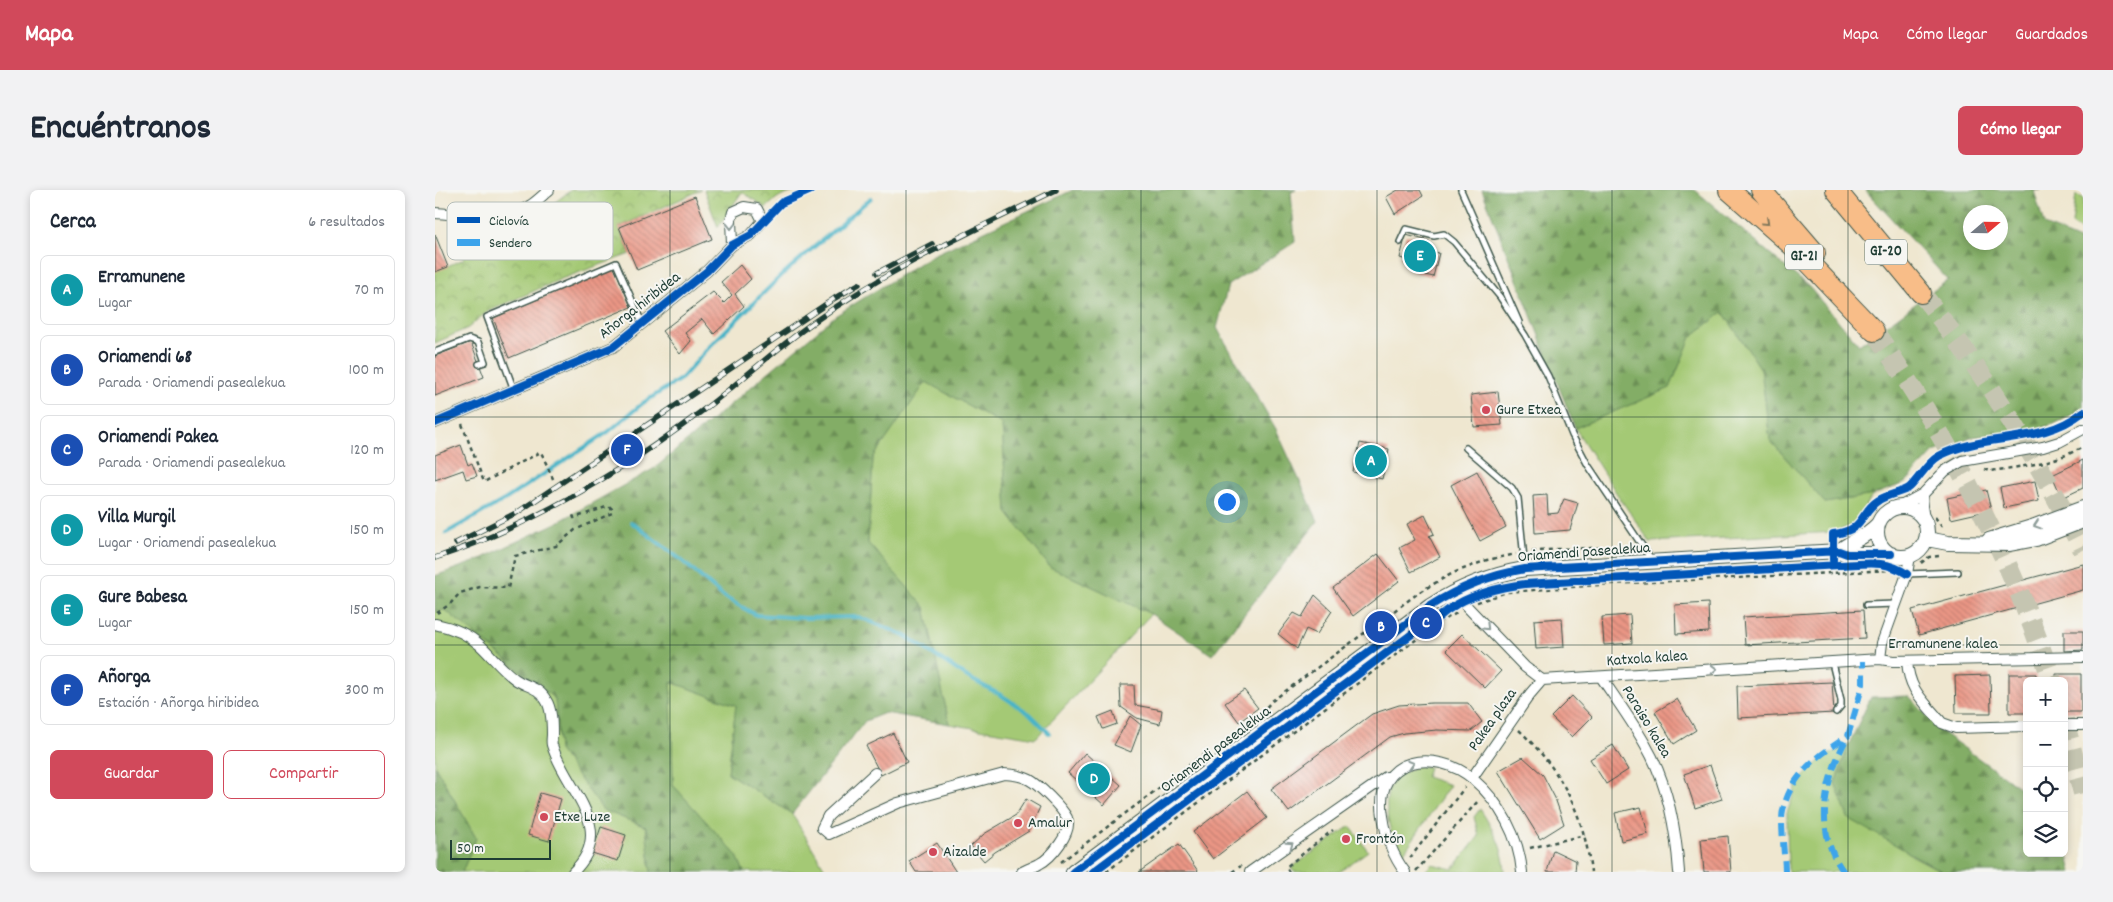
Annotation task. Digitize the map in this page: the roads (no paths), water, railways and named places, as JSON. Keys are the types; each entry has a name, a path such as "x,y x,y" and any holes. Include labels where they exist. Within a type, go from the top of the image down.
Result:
{"highway":[{"name":"GI-21","path":"1729,190 1794,247 1874,331 1827,267 1761,190"},
{"name":"GI-20","path":"1826,190 1851,211 1921,293"},
{"path":"1836,190 1851,211"}],"street":[{"path":"535,202 549,190"},
{"name":"Añorga hiribidea","path":"435,423 613,347 707,271 733,245 751,235 763,221 757,210 744,206 733,212 731,220 733,245"},
{"path":"1923,494 1922,506 1929,516 1927,539 1921,550 1910,556 1903,557 1891,554 1883,548 1877,536 1878,524 1884,514 1923,494 1945,471 1962,461 2043,447 2059,442 2083,429"},
{"path":"1901,506 1914,509 1929,516"},
{"path":"1983,542 2083,508"},
{"path":"1927,539 1948,543 1983,542 2010,544 2036,539 2083,521"},
{"name":"Oriamendi pasealekua","path":"1839,551 1845,546 1863,538 1878,524"},
{"name":"Oriamendi pasealekua","path":"1073,872 1430,606 1453,592 1482,579 1525,570 1653,562 1839,551 1847,554 1891,554"},
{"name":"Erramunene kalea","path":"1910,556 1907,574 1882,643 1880,659 1907,661 2083,657"},
{"path":"1453,592 1525,667 1542,680"},
{"path":"435,624 454,629 479,644 501,668 518,681 531,685 547,700 551,711 551,744 562,770 578,796 589,820 590,844 585,858 573,872"},
{"name":"Katxola kalea","path":"1542,680 1880,659"},
{"path":"1907,661 1908,676 1912,686 1942,723 1947,726 1956,728 2023,726"},
{"name":"Paraiso kalea","path":"1601,677 1646,745 1665,787 1677,837 1679,872"},
{"name":"Pakea plaza","path":"1472,778 1530,694 1542,680"},
{"path":"2068,725 2083,725"},
{"path":"1250,872 1407,763 1425,760 1447,765 1472,778 1486,792 1509,825 1519,850 1522,872"},
{"path":"1393,772 1384,785 1381,809 1390,846 1403,870"},
{"path":"875,773 827,816 822,828 829,834 898,803 1004,774 1023,775 1042,788 1058,805 1068,820 1067,832 1055,850 1041,864 1021,872"}],"lane":[{"path":"1461,190 1525,336"},
{"path":"1400,242 1407,229 1434,236 1444,234 1454,242 1500,297 1548,376 1572,435 1589,465 1653,562"},
{"path":"514,390 487,317 616,263 642,323"},
{"path":"435,352 469,339 478,342 485,362 479,364"},
{"path":"1466,448 1512,488 1518,498 1525,570"},
{"path":"1907,574 1958,572"},
{"path":"1866,605 1896,604"},
{"path":"1832,663 1841,700 1841,706 1835,712"}],"waterway":[{"path":"446,533 506,499 608,432 643,403 682,378 711,345 784,273 871,198"},
{"path":"631,522 680,559 724,597 756,615 805,618 859,617 904,635 969,678 1001,695 1030,714 1049,733"}],"tunnel":[{"path":"1921,293 1989,385 2048,482 2083,550"},
{"path":"1874,331 1928,414 1976,499 2017,588 2036,634 2051,677"},
{"path":"2065,722 2083,793"}],"railway":[{"path":"435,558 471,545 540,514 607,476 671,434 797,334 840,304 900,268 1056,190"},
{"path":"877,273 932,244"},
{"path":"456,543 518,512 835,298 859,284"}],"place":[{"name":"Gure Babesa","path":"1420,256"},
{"name":"Gure Etxea","path":"1486,410"},
{"name":"Añorga","path":"627,450"},
{"name":"Erramunene","path":"1371,461"},
{"name":"Oriamendi Pakea","path":"1426,623"},
{"name":"Oriamendi 68","path":"1381,627"},
{"name":"Villa Murgil","path":"1094,779"},
{"name":"Etxe Luze","path":"544,817"},
{"name":"Amalur","path":"1018,823"},
{"name":"Frontón","path":"1346,839"},
{"name":"Aizalde","path":"933,852"}]}
